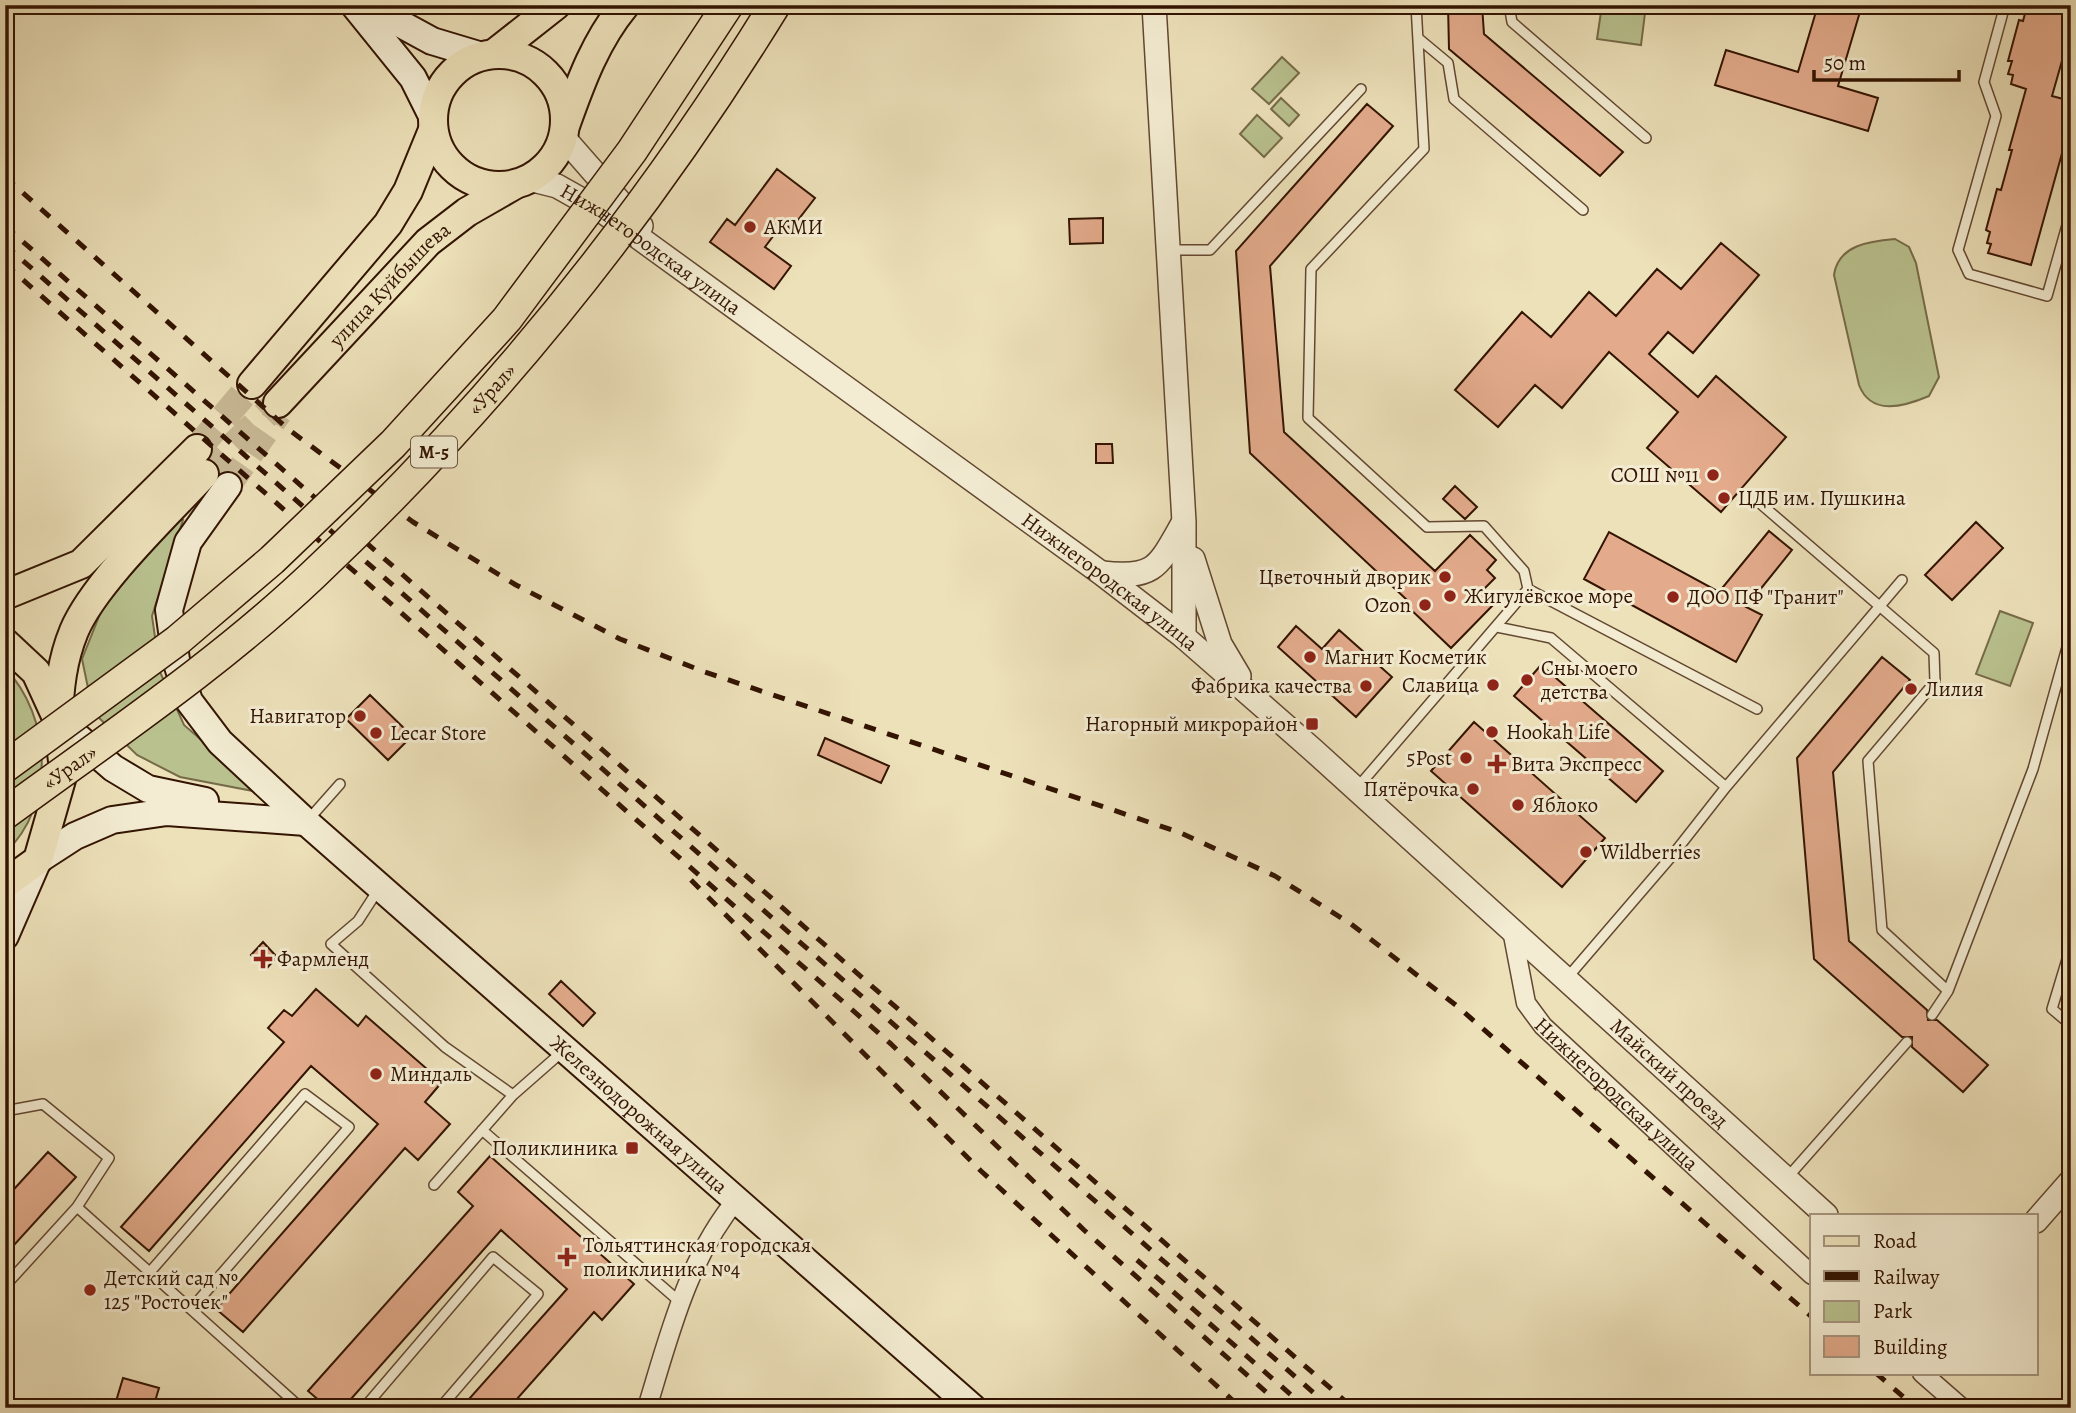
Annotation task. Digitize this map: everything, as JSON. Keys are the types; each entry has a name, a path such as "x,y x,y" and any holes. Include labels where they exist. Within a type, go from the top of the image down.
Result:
{"highway":[{"name":"«Урал»","path":"5,767 178,640 272,560 393,444 507,319 632,151 728,5"},
{"name":"«Урал»","path":"5,814 196,674 313,576 437,449 529,348 619,235 775,5"}],"main road":[{"path":"354,5 413,78 433,123 443,156 463,176 489,186 523,181 551,162 594,53 625,5"},
{"path":"366,5 432,41 489,54 523,58 546,73 561,96 565,130"},
{"path":"433,123 435,103 447,78 457,68 489,54 556,5"},
{"name":"улица Куйбышева","path":"252,384 388,224 408,191 433,123"},
{"name":"улица Куйбышева","path":"279,408 316,361 428,242 467,212 523,181"},
{"path":"5,595 81,564 210,470"},
{"path":"5,936 38,860 64,769 58,720 59,681 74,630 92,601 134,550 210,470"},
{"name":"Железнодорожная улица","path":"210,470 169,610 176,660 189,701 220,742 306,822 973,1408"},
{"path":"5,643 36,672 58,720 113,768 148,789 306,822"},
{"path":"5,884 75,836 112,820 167,812 306,822"}],"street":[{"path":"1154,5 1184,522 1184,637"},
{"path":"565,130 604,187 685,271"},
{"name":"Нижнегородская улица","path":"523,181 557,186 605,213 1101,573 1184,637 1512,930 1526,1003 1543,1026 1810,1273"},
{"path":"1101,573 1132,576 1160,564 1184,522"},
{"path":"1184,522 1200,588 1220,644 1250,694"},
{"name":"Майский проезд","path":"1512,930 1825,1214"},
{"path":"2038,1219 2071,1181"},
{"path":"647,1408 680,1302 715,1224 737,1199"},
{"path":"1923,1374 1962,1408"}],"lane":[{"path":"1416,5 1424,149 1311,269 1308,418 1427,527 1484,526 1524,571 1528,589 1757,709"},
{"path":"1509,5 1512,22 1646,138"},
{"path":"2005,5 1984,82 1996,116 1958,250 1969,274 2047,296 2071,211"},
{"path":"1418,38 1448,64 1454,99 1583,210"},
{"path":"1167,250 1210,250 1362,89"},
{"path":"1762,505 1934,653 1936,682 1868,761 1882,930 1948,991"},
{"path":"1566,979 1902,580"},
{"path":"1356,789 1528,589"},
{"path":"1497,627 1551,638 1726,787"},
{"path":"1932,1015 1948,991 2033,769 2071,633"},
{"path":"306,822 340,785"},
{"path":"381,886 358,921 331,944 445,1047 513,1095"},
{"path":"2071,946 2052,1009 2071,1025"},
{"path":"1786,1179 1907,1042"},
{"path":"434,1185 513,1095 566,1048"},
{"path":"150,1272 305,1094 349,1127 191,1309"},
{"path":"5,1111 43,1104 109,1158 76,1207 5,1286"},
{"path":"482,1129 680,1302"},
{"path":"76,1207 301,1408"},
{"path":"364,1408 493,1256 538,1294 440,1408"}],"green space":[{"path":"1602,5 1646,5 1641,45 1597,39"},
{"path":"1282,57 1299,73 1269,104 1252,89"},
{"path":"1281,98 1299,115 1289,126 1271,109"},
{"path":"1257,115 1282,138 1264,157 1240,134"},
{"path":"1895,239 1909,247 1916,263 1939,377 1929,396 1899,406 1889,406 1871,401 1859,385 1834,275 1837,265 1848,251 1866,243"},
{"path":"177,518 183,520 152,616 160,672 184,725 254,786 253,791 180,777 137,755 93,712 82,659 102,609"},
{"path":"2000,611 2033,623 2010,686 1976,674"},
{"path":"5,668 21,688 32,711 39,735 42,761 40,786 33,811 22,833 5,853"}],"building":[{"path":"1448,5 1482,5 1484,34 1623,152 1600,176 1449,49"},
{"path":"1818,5 1862,5 1838,86 1878,98 1868,131 1715,85 1726,50 1798,72"},
{"path":"2033,5 2071,5 2071,29 2052,96 2071,101 2071,121 2031,265 1988,253 1991,244 1987,243 1990,232 1986,230 1997,189 2001,190 2026,89 2011,84 2013,75 2008,74 2012,61 2008,61 2019,20 2023,21 2026,10 2031,11"},
{"path":"1367,104 1393,126 1270,266 1284,432 1435,571 1470,535 1496,560 1487,570 1495,578 1483,590 1496,602 1451,648 1404,603 1407,600 1250,453 1236,251"},
{"name":"АКМИ","path":"777,169 815,198 791,229 783,223 765,247 791,266 774,289 710,242 727,219 735,225"},
{"path":"1103,218 1103,243 1070,244 1069,219"},
{"path":"1721,243 1759,275 1693,353 1668,332 1649,354 1698,397 1716,376 1786,437 1721,512 1647,448 1678,412 1609,352 1562,408 1535,385 1498,427 1455,390 1522,312 1551,337 1589,292 1616,316 1657,269 1681,289"},
{"path":"1096,444 1112,444 1113,463 1096,463"},
{"path":"1455,486 1477,507 1465,519 1443,499"},
{"path":"1976,522 2003,548 1952,600 1925,575"},
{"name":"ДОО ПФ \"Гранит\"","path":"1769,531 1792,550 1746,607 1762,615 1736,662 1584,579 1609,532 1719,592"},
{"path":"1296,626 1322,649 1339,630 1392,677 1356,717 1278,647"},
{"path":"1882,657 1910,680 1833,772 1849,941 1927,1010 1928,1020 1937,1020 1988,1065 1963,1092 1912,1047 1912,1037 1902,1037 1814,959 1797,758"},
{"path":"1541,665 1663,771 1636,802 1514,696"},
{"path":"370,695 412,736 388,760 346,719"},
{"name":"Яблоко","path":"1474,722 1605,838 1562,887 1431,771"},
{"path":"825,738 889,766 881,783 818,755"},
{"path":"263,942 277,957 266,969 251,955"},
{"path":"561,981 595,1013 583,1026 549,994"},
{"path":"316,989 358,1026 366,1016 442,1082 425,1102 450,1124 418,1160 405,1148 243,1332 216,1309 378,1124 311,1066 149,1251 121,1227 284,1042 268,1028 284,1010 292,1016"},
{"path":"48,1152 76,1177 5,1255 5,1199"},
{"path":"490,1156 634,1284 602,1320 594,1312 509,1408 461,1408 567,1289 501,1230 343,1408 328,1408 308,1391 473,1206 458,1192"},
{"path":"123,1378 159,1388 153,1408 114,1408"}],"tunnel":[{"path":"197,449 252,384"},
{"path":"204,474 278,403"},
{"path":"228,486 279,413"}],"railway":[{"path":"5,177 288,429 413,522 516,585 620,639 705,672 1181,833 1275,876 1351,924 1457,1006 1810,1315"},
{"path":"5,226 1353,1408"},
{"path":"5,245 1331,1408"},
{"path":"5,264 891,1044 1084,1230 1284,1408"},
{"path":"691,880 981,1171 1241,1408"},
{"path":"1137,1260 1306,1408"},
{"path":"1877,1374 1916,1408"}],"place":[{"name":"АКМИ","path":"750,227"},
{"name":"СОШ №11","path":"1713,475"},
{"name":"ЦДБ им. Пушкина","path":"1724,498"},
{"name":"Цветочный дворик","path":"1445,577"},
{"name":"Жигулёвское море","path":"1450,596"},
{"name":"ДОО ПФ \"Гранит\"","path":"1673,597"},
{"name":"Ozon","path":"1425,605"},
{"name":"Магнит Косметик","path":"1310,657"},
{"name":"Сны моего детства","path":"1527,680"},
{"name":"Славица","path":"1493,685"},
{"name":"Фабрика качества","path":"1366,686"},
{"name":"Лилия","path":"1911,689"},
{"name":"Навигатор","path":"360,716"},
{"name":"Нагорный микрорайон","path":"1312,724"},
{"name":"Hookah Life","path":"1492,732"},
{"name":"Lecar Store","path":"376,733"},
{"name":"5Post","path":"1466,758"},
{"name":"Вита Экспресс","path":"1497,764"},
{"name":"Пятёрочка","path":"1473,789"},
{"name":"Яблоко","path":"1518,805"},
{"name":"Wildberries","path":"1586,852"},
{"name":"Фармленд","path":"263,959"},
{"name":"Миндаль","path":"376,1074"},
{"name":"Поликлиника","path":"632,1148"},
{"name":"Тольяттинская городская поликлиника №4","path":"567,1257"},
{"name":"Детский сад № 125 \"Росточек\"","path":"90,1290"}]}
